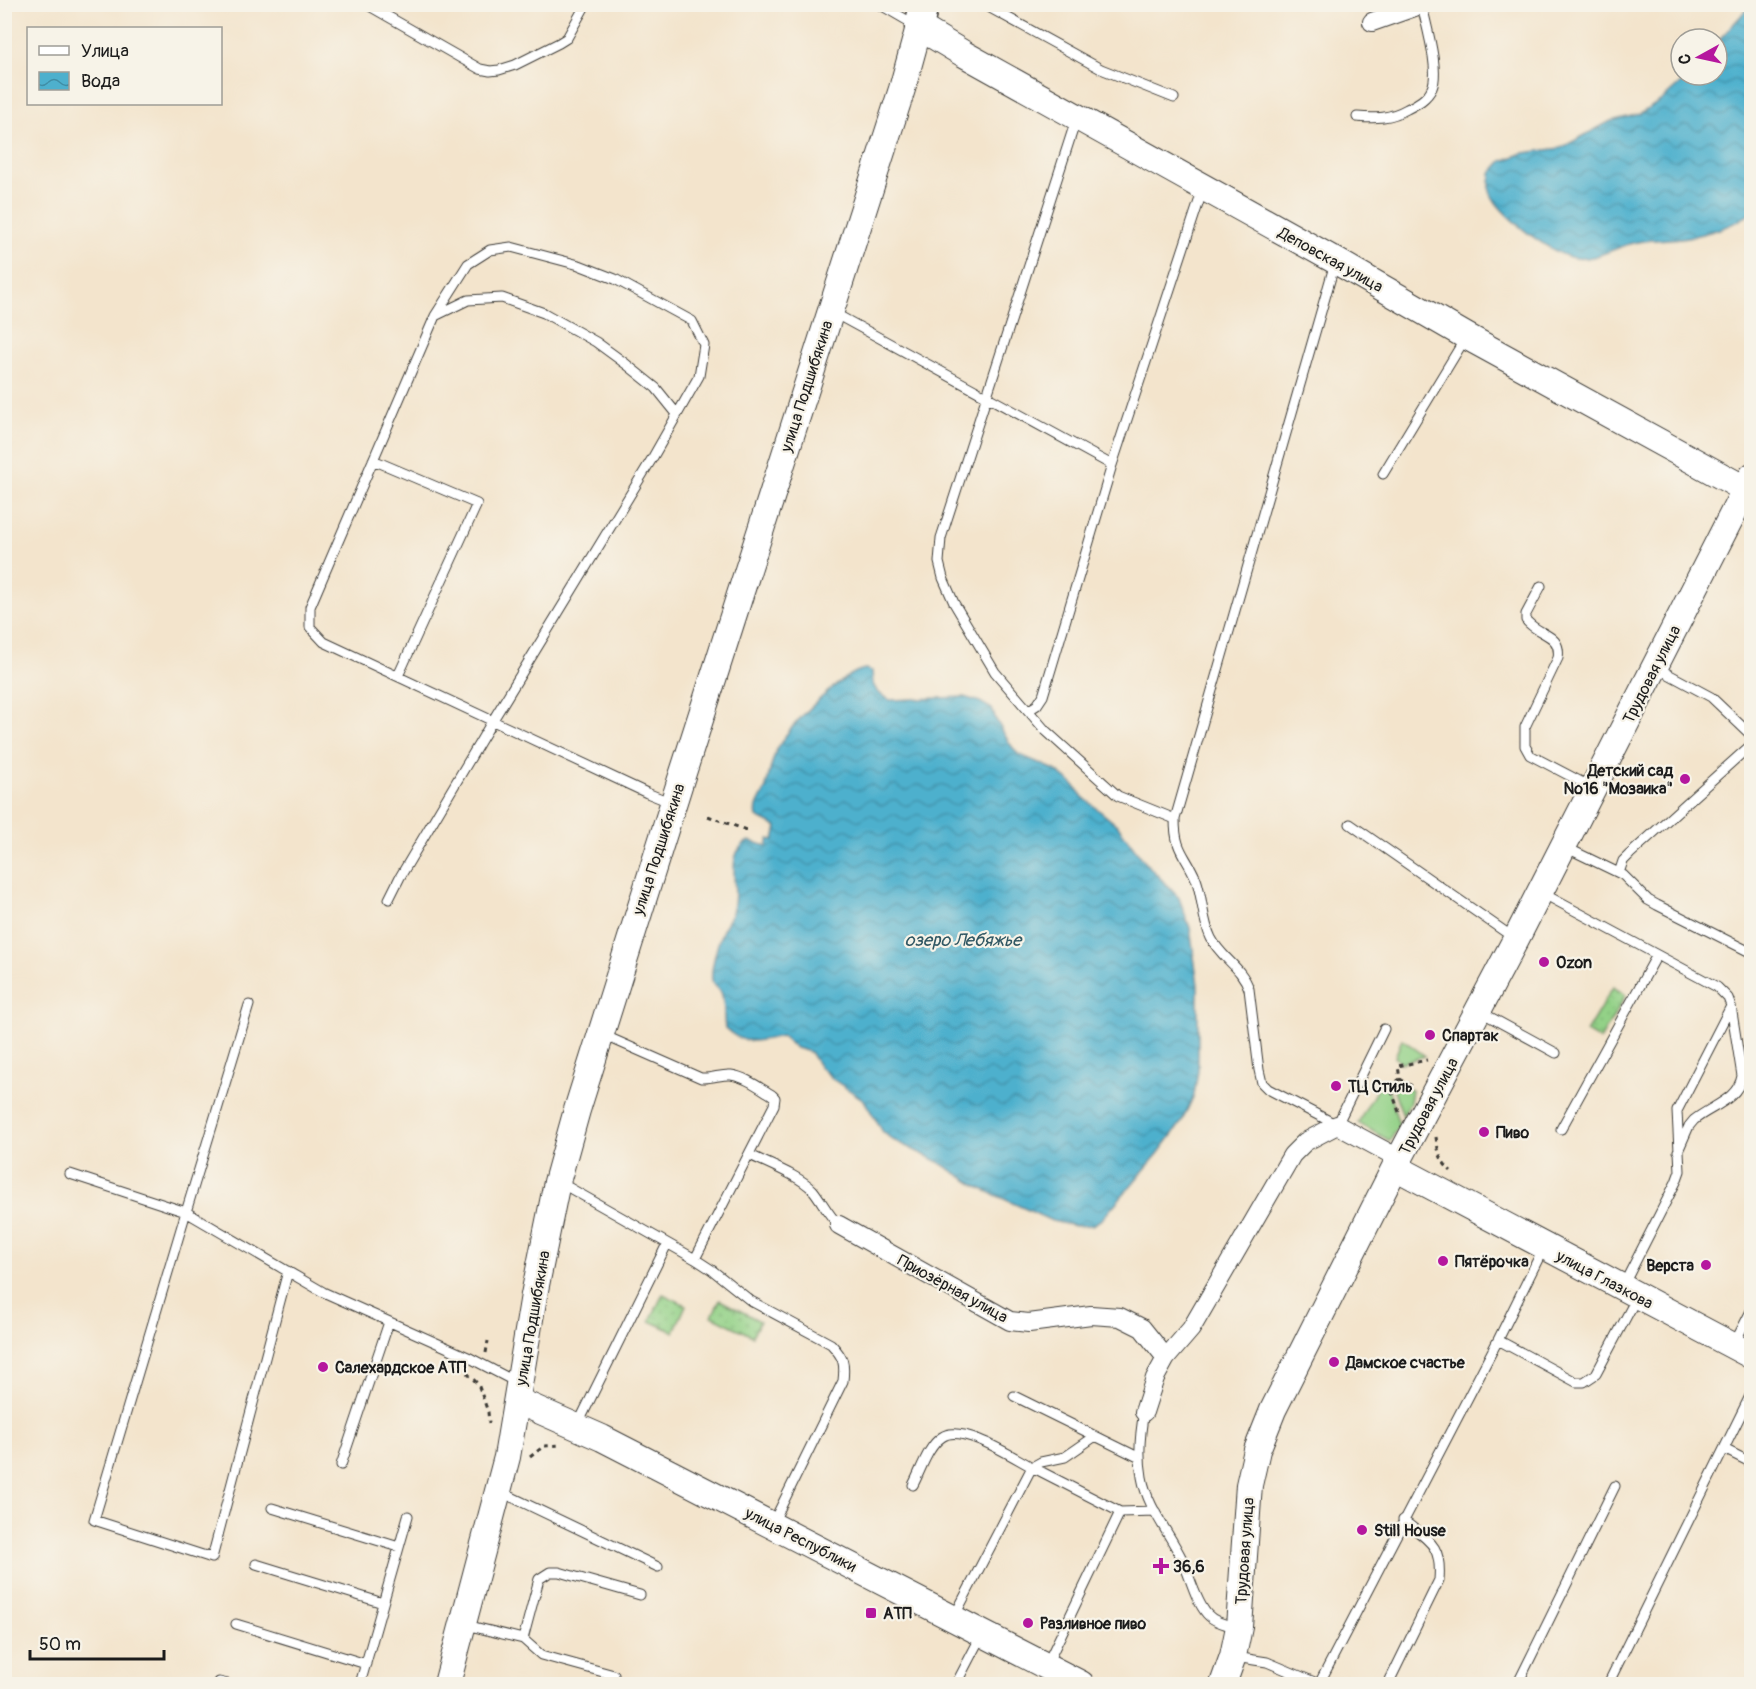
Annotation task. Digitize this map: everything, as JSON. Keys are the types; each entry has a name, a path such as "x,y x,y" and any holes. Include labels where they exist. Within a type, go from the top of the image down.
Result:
{"street":[{"path":"1372,22 1423,5"},
{"name":"Деповская улица","path":"921,16 1077,117 1466,336 1748,489"},
{"name":"улица Подшибякина","path":"447,1684 499,1491 519,1393 534,1294 557,1182 600,1034 829,311 902,89 921,16"},
{"name":"Трудовая улица","path":"1223,1684 1233,1656 1239,1627 1249,1485 1257,1450 1273,1410 1398,1163 1748,489"},
{"path":"1144,1412 1155,1378 1166,1358 1191,1329 1292,1155 1305,1143 1337,1125 1398,1163"},
{"name":"улица Глазкова","path":"1398,1163 1544,1247 1742,1351"},
{"name":"Приозёрная улица","path":"838,1225 1010,1321 1029,1323 1091,1315 1120,1317 1142,1328 1166,1358"},
{"name":"улица Республики","path":"519,1393 577,1426 1081,1684"}],"lane":[{"path":"366,4 480,69 490,71 515,65 567,38 586,4"},
{"path":"879,4 921,16"},
{"path":"983,4 1101,69 1174,98"},
{"path":"1357,117 1382,118 1400,113 1426,97 1432,87 1434,69 1423,5"},
{"path":"1077,117 941,538 939,562 954,603 988,661 1045,730 1118,796 1175,819"},
{"path":"1029,710 1037,705 1043,696 1112,465 1204,188"},
{"path":"389,899 493,720 699,376 704,345 692,321 615,279 579,265 511,247 490,250 468,264 435,316 310,607 310,627 324,642 493,720 646,793 673,804"},
{"path":"1336,261 1175,819 1175,837 1178,849 1196,879 1210,937 1218,950 1241,971 1246,979 1262,1083 1268,1089 1337,1125 1384,1029"},
{"path":"435,316 468,300 502,298 544,313 596,342 626,364 656,388 677,414"},
{"path":"829,311 1112,465"},
{"path":"1383,474 1466,336"},
{"path":"373,460 477,504 398,676"},
{"path":"1541,586 1526,614 1526,620 1557,642 1559,650 1558,658 1525,728 1525,746 1530,755 1593,788"},
{"path":"1654,667 1711,697 1752,736"},
{"path":"1619,873 1623,861 1630,854 1752,744"},
{"path":"1350,824 1516,939"},
{"path":"1563,846 1628,878 1647,900 1752,953"},
{"path":"1540,892 1717,987 1728,998 1742,1076 1741,1082 1734,1094 1694,1120 1678,1151"},
{"path":"1561,1129 1657,955"},
{"path":"249,1005 94,1520 212,1558 288,1271"},
{"path":"1498,1340 1576,1382 1584,1382 1596,1374 1680,1171 1676,1122 1680,1102 1731,1006"},
{"path":"1478,1011 1556,1053"},
{"path":"600,1034 701,1078 712,1079 729,1075 741,1078 775,1098 774,1105 750,1155 695,1259"},
{"path":"750,1155 813,1190 829,1216 838,1225"},
{"path":"70,1174 186,1212 323,1292 468,1357 519,1393"},
{"path":"557,1182 572,1188 695,1259 751,1301 831,1344 840,1354 845,1365 843,1381 772,1524"},
{"path":"577,1426 667,1244"},
{"path":"1233,1656 1267,1662 1320,1684 1544,1247"},
{"path":"1742,1351 1752,1309"},
{"path":"341,1465 389,1322"},
{"path":"1608,1684 1752,1392"},
{"path":"1014,1396 1140,1458"},
{"path":"1144,1412 1140,1433 1140,1458 1146,1494 1183,1560 1207,1614 1219,1622 1239,1627"},
{"path":"913,1485 933,1445 940,1437 949,1433 960,1433 1120,1512 1155,1511"},
{"path":"954,1618 1032,1467 1041,1462 1065,1457 1094,1437"},
{"path":"1724,1449 1752,1463"},
{"path":"1532,1684 1520,1679 1616,1486"},
{"path":"499,1491 658,1567"},
{"path":"272,1508 399,1547"},
{"path":"1046,1666 1120,1512"},
{"path":"360,1684 408,1516"},
{"path":"1388,1684 1439,1581 1438,1552 1432,1543 1403,1520"},
{"path":"256,1564 383,1603"},
{"path":"523,1639 539,1579 544,1574 559,1572 640,1595"},
{"path":"236,1624 366,1664"},
{"path":"463,1625 523,1639 541,1655 614,1675"},
{"path":"956,1684 982,1634"}],"path":[{"path":"708,816 746,830"},
{"path":"1400,1079 1398,1066 1427,1060"},
{"path":"1400,1079 1418,1089"},
{"path":"1400,1079 1390,1086 1400,1116"},
{"path":"461,1366 478,1384 488,1412 489,1423"}],"green space":[{"path":"1613,987 1626,995 1600,1040 1586,1032"},
{"path":"1402,1039 1425,1056 1401,1063 1395,1057"},
{"path":"1399,1084 1412,1091 1410,1102 1403,1116 1393,1088"},
{"path":"1378,1087 1388,1088 1399,1125 1390,1141 1358,1123"},
{"path":"663,1294 686,1305 674,1332 650,1321"},
{"path":"720,1300 760,1321 752,1336 712,1316"}],"water":[{"path":"1751,5 1752,212 1730,225 1703,234 1637,242 1591,257 1575,258 1553,250 1526,232 1494,200 1490,191 1491,173 1502,161 1524,153 1561,148 1611,121 1640,114 1662,100 1677,87 1729,87 1729,29"},
{"name":"озеро Лебяжье","path":"865,669 872,671 873,684 878,693 890,700 964,697 992,709 996,720 1018,754 1055,770 1073,784 1083,797 1118,826 1144,861 1179,898 1190,928 1198,985 1198,1071 1194,1095 1181,1123 1158,1154 1102,1219 1092,1225 1075,1226 1052,1221 978,1187 937,1161 893,1140 883,1132 864,1100 834,1080 819,1066 810,1052 796,1048 782,1036 752,1041 739,1038 725,1028 722,995 712,980 713,963 721,934 733,908 734,869 737,853 749,841 767,846 769,839 774,840 777,827 757,817 756,812 766,787 774,756 785,737 805,713 843,680"}],"place":[{"name":"Детский сад №16 \"Мозаика\"","path":"1685,779"},
{"name":"Ozon","path":"1544,962"},
{"name":"Спартак","path":"1430,1035"},
{"name":"ТЦ Стиль","path":"1336,1086"},
{"name":"Пиво","path":"1484,1132"},
{"name":"Пятёрочка","path":"1443,1261"},
{"name":"Верста","path":"1706,1265"},
{"name":"Дамское счастье","path":"1334,1362"},
{"name":"Салехардское АТП","path":"323,1367"},
{"name":"Still House","path":"1362,1530"},
{"name":"36,6","path":"1161,1566"},
{"name":"АТП","path":"871,1613"},
{"name":"Разливное пиво","path":"1028,1623"}]}
